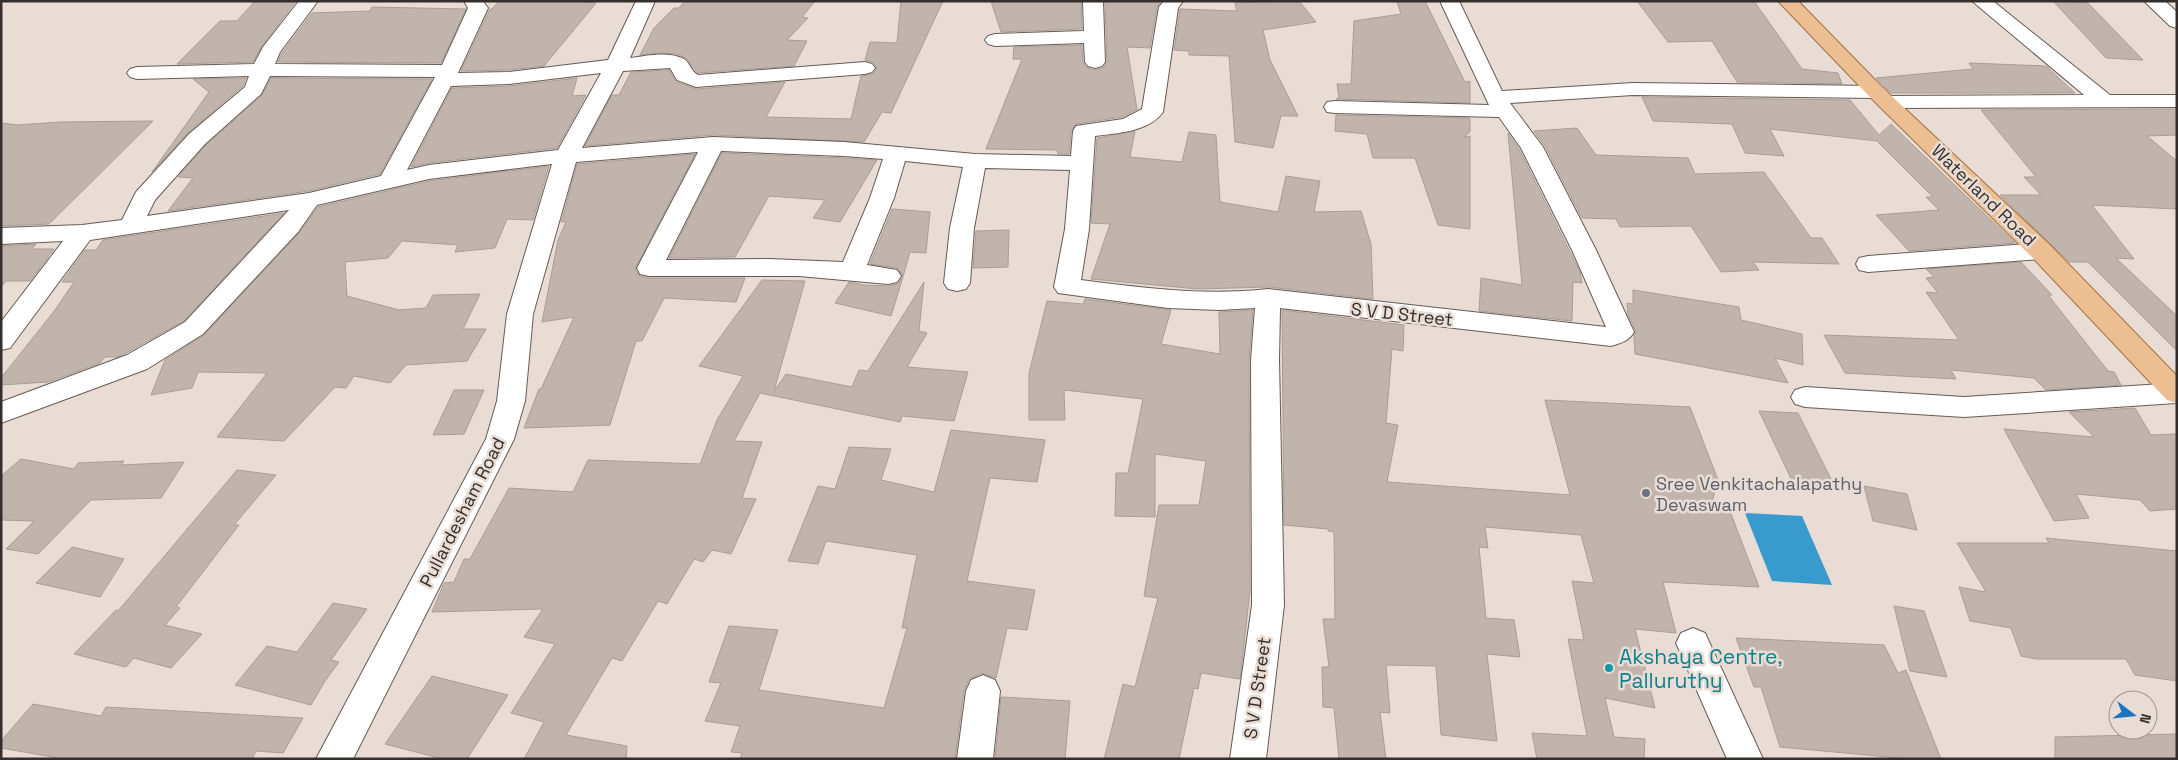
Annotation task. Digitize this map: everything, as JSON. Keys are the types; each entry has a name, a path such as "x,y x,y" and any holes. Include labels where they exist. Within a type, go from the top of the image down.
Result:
{"main road":[{"name":"Waterland Road","path":"1787,1 1882,97 2041,251 2177,393"}],"street":[{"path":"131,225 144,197 197,139 254,90 270,51 309,1"},
{"path":"390,181 447,76 478,8 473,1"},
{"name":"Pullardesham Road","path":"334,759 500,439 513,394 520,314 566,156 616,65 646,1"},
{"path":"1093,1 1095,62"},
{"path":"1174,1 1169,7 1152,112 1144,120 1084,131 1077,229 1067,287 1153,298 1247,302 1268,298"},
{"name":"S V D Street","path":"1248,759 1268,605 1265,360 1268,298 1611,337 1621,332 1584,250 1532,147 1500,105 1449,1"},
{"path":"1981,1 2103,100"},
{"path":"2153,1 2177,22"},
{"path":"995,40 1095,37"},
{"path":"137,73 262,70 509,78 616,65 675,62 684,76 696,81 865,68"},
{"path":"1336,107 1440,111 1634,89 1882,97 2177,101"},
{"path":"1,236 82,233 309,200 429,172 566,156 712,144 844,149 975,161 1081,163"},
{"path":"712,144 649,268 796,267 852,270 888,276"},
{"path":"852,270 882,198 896,153"},
{"path":"957,283 962,228 975,161"},
{"path":"1,413 137,362 194,328 289,227 309,200"},
{"path":"1,341 82,233"},
{"path":"1868,264 2041,251"},
{"path":"1805,398 1964,407 2177,393"},
{"path":"1693,643 1745,759"},
{"path":"975,759 983,691"}],"water":[{"path":"1745,513 1802,516 1832,585 1772,581"}],"building":[{"path":"255,1 296,1 262,46 253,62 177,64 220,21 237,21"},
{"path":"499,1 596,3 544,66 509,70 461,71 490,9"},
{"path":"685,1 815,1 802,17 808,18 787,40 807,41 794,66 698,73 686,58 677,54 640,55 654,28 674,8 679,8"},
{"path":"901,1 943,1 891,113 882,112 864,142 713,135 585,146 612,95 619,95 631,72 669,70 676,82 696,89 785,82 766,117 851,119 861,76 873,74 877,68 873,62 865,60 870,42 897,43"},
{"path":"991,1 1081,1 1082,29 1001,32"},
{"path":"1105,1 1161,1 1157,7 1150,48 1127,47 1137,109 1122,117 1076,124 1071,131 1069,154 1058,154 1057,150 986,149 1022,59 1013,59 1014,47 1082,45 1083,62 1086,67 1094,70 1103,68 1107,62"},
{"path":"1299,1 1316,22 1263,30 1270,60 1298,116 1281,116 1273,148 1235,142 1229,56 1189,55 1189,51 1174,50 1180,9 1237,11 1235,3"},
{"path":"1397,1 1425,1 1465,82 1470,81 1470,103 1336,99 1339,98 1337,84 1351,84 1354,21 1401,14"},
{"path":"1637,1 1754,1 1802,69 1838,73 1842,84 1737,82 1712,41 1668,42"},
{"path":"2053,1 2088,3 2143,60 2106,58"},
{"path":"372,7 466,9 441,63 278,62 282,53 312,13 370,11"},
{"path":"1969,63 2046,66 2075,93 1891,93 1876,78 1973,69"},
{"path":"246,78 243,86 188,133 152,172 209,92 193,79"},
{"path":"271,78 432,79 380,174 309,191 168,211 193,178 178,177 206,145 262,95"},
{"path":"577,78 572,96 586,95 557,148 429,163 411,167 452,88 509,86"},
{"path":"1642,97 1850,100 1879,135 1891,124 2015,243 1909,251 1876,215 1939,210 1926,197 1933,197 1877,141 1770,129 1784,156 1745,153 1732,124 1653,121"},
{"path":"2177,109 2177,135 2147,136 2177,161 2177,209 2092,205 2134,259 2116,258 2177,316 2177,351 2088,262 2069,262 2000,195 2041,195 2024,177 2036,177 1981,110"},
{"path":"1336,115 1470,118 1470,132 1464,137 1470,136 1470,229 1438,225 1415,158 1373,158 1367,134 1335,131"},
{"path":"153,121 49,224 1,226 1,123 17,125 61,122"},
{"path":"1577,128 1596,155 1688,158 1695,174 1764,172 1811,238 1822,238 1839,264 1753,262 1759,270 1721,272 1691,226 1620,227 1616,219 1582,218 1545,146 1534,131"},
{"path":"1135,131 1130,157 1182,162 1189,132 1216,135 1220,202 1278,212 1286,176 1320,181 1314,212 1361,211 1371,244 1373,299 1268,287 1198,289 1091,279 1110,224 1091,223 1097,138"},
{"path":"1508,133 1519,149 1580,272 1582,283 1573,282 1572,321 1479,311 1481,278 1522,285"},
{"path":"722,153 877,160 840,222 813,218 825,200 769,196 735,257 669,258"},
{"path":"695,154 635,269 640,276 649,278 745,278 736,302 664,298 642,341 636,341 610,425 524,428 539,389 541,389 574,317 542,322 558,240 566,222 561,222 577,164"},
{"path":"549,166 533,220 507,219 495,248 455,252 458,245 402,241 388,258 345,262 347,296 399,310 426,308 433,295 480,294 463,329 486,329 467,361 406,365 390,383 354,376 346,388 335,387 284,441 217,437 267,373 198,372 192,388 151,395 165,360 204,335 299,233 318,207 429,181"},
{"path":"892,209 930,212 926,253 910,252 903,277 897,268 870,264"},
{"path":"284,213 184,321 126,353 117,357 105,357 100,363 48,382 1,385 1,378 55,310 74,282 62,282 85,250 96,250 103,240"},
{"path":"1009,230 1008,267 973,268 976,231"},
{"path":"36,244 32,249 54,249 30,281 6,281 1,287 1,246"},
{"path":"2021,262 2052,295 2048,295 2108,371 2114,372 2121,385 2046,390 2034,378 1951,370 1956,379 1845,373 1824,335 1959,340 1926,292 1938,293 1926,278 1934,277 1926,269"},
{"path":"903,277 891,316 835,303 849,282 888,286 897,284"},
{"path":"762,280 805,281 774,391 786,374 852,387 859,370 868,371 924,282 919,331 927,333 907,367 968,372 954,421 902,416 900,422 760,393 734,441 762,442 742,498 756,499 731,554 712,550 703,562 694,559 667,604 658,601 622,661 612,658 566,735 627,746 626,759 524,759 544,722 511,713 555,644 524,637 543,609 432,612 444,583 454,582 464,559 470,559 509,488 573,492 588,460 700,464 717,420 743,376 699,366"},
{"path":"1633,290 1739,307 1741,320 1802,334 1803,365 1775,358 1788,383 1635,354 1634,336 1636,331 1628,315 1627,303 1633,304"},
{"path":"1085,299 1171,310 1161,344 1220,354 1219,312 1253,310 1249,360 1250,591 1240,679 1201,673 1198,689 1194,688 1179,759 1104,759 1123,684 1135,687 1158,598 1144,596 1159,505 1199,505 1206,461 1155,454 1155,517 1115,516 1116,473 1128,473 1143,399 1064,390 1065,420 1029,420 1029,373 1047,301 1083,304"},
{"path":"1282,310 1404,325 1403,351 1392,349 1386,423 1398,425 1387,482 1570,495 1545,400 1690,407 1718,480 1711,506 1731,514 1759,587 1663,582 1676,633 1635,629 1655,708 1605,698 1614,737 1645,739 1644,759 1537,759 1532,733 1587,736 1568,639 1584,640 1572,581 1594,583 1581,535 1485,527 1488,548 1479,547 1486,618 1514,620 1520,657 1487,654 1497,741 1441,735 1436,666 1386,665 1390,713 1380,712 1386,759 1339,759 1334,708 1323,707 1322,667 1329,667 1323,619 1335,619 1334,532 1328,531 1328,529 1284,525"},
{"path":"454,390 484,390 464,434 433,435"},
{"path":"2135,408 2151,435 2177,434 2177,509 2150,511 2140,500 2076,494 2089,518 2054,521 2004,429 2094,437 2069,412"},
{"path":"1759,411 1798,413 1835,487 1794,485"},
{"path":"951,430 1045,440 1037,482 990,478 967,581 1035,590 1027,630 1007,628 996,678 982,673 969,679 964,691 955,759 740,759 742,753 731,752 740,726 705,721 721,683 709,682 729,626 778,630 759,690 884,708 907,628 902,628 917,555 826,541 818,564 788,561 818,486 835,489 849,447 891,449 881,480 934,492"},
{"path":"21,459 74,469 78,463 124,461 121,465 184,462 161,498 91,500 38,554 6,549 34,521 1,520 1,476"},
{"path":"237,470 276,475 234,525 239,525 176,607 180,608 165,625 202,634 171,668 134,658 126,667 74,654 116,610 118,611"},
{"path":"1864,486 1907,494 1917,530 1873,521"},
{"path":"2046,538 2177,551 2177,681 2135,675 2126,659 2036,659 2021,656 2011,628 1970,621 1959,587 1986,592 1957,543 2049,543"},
{"path":"72,547 124,559 100,597 36,583"},
{"path":"333,603 367,609 331,660 339,662 311,705 235,685 267,646 297,652"},
{"path":"1894,606 1924,611 1947,677 1910,671"},
{"path":"1736,638 1884,645 1898,673 1906,670 1941,759 1910,759 1780,747 1761,687 1754,687"},
{"path":"432,676 508,695 467,759 443,759 385,744"},
{"path":"1001,697 1070,701 1065,759 995,759"},
{"path":"33,704 101,716 106,707 303,718 283,753 256,751 252,759 64,759 1,748 1,741"},
{"path":"2158,734 2177,734 2177,759 2055,759 2055,737 2108,736 2108,740 2158,740"}],"place":[{"name":"Sree Venkitachalapathy Devaswam","path":"1646,493"},
{"name":"Akshaya Centre, Palluruthy","path":"1609,668"}]}
